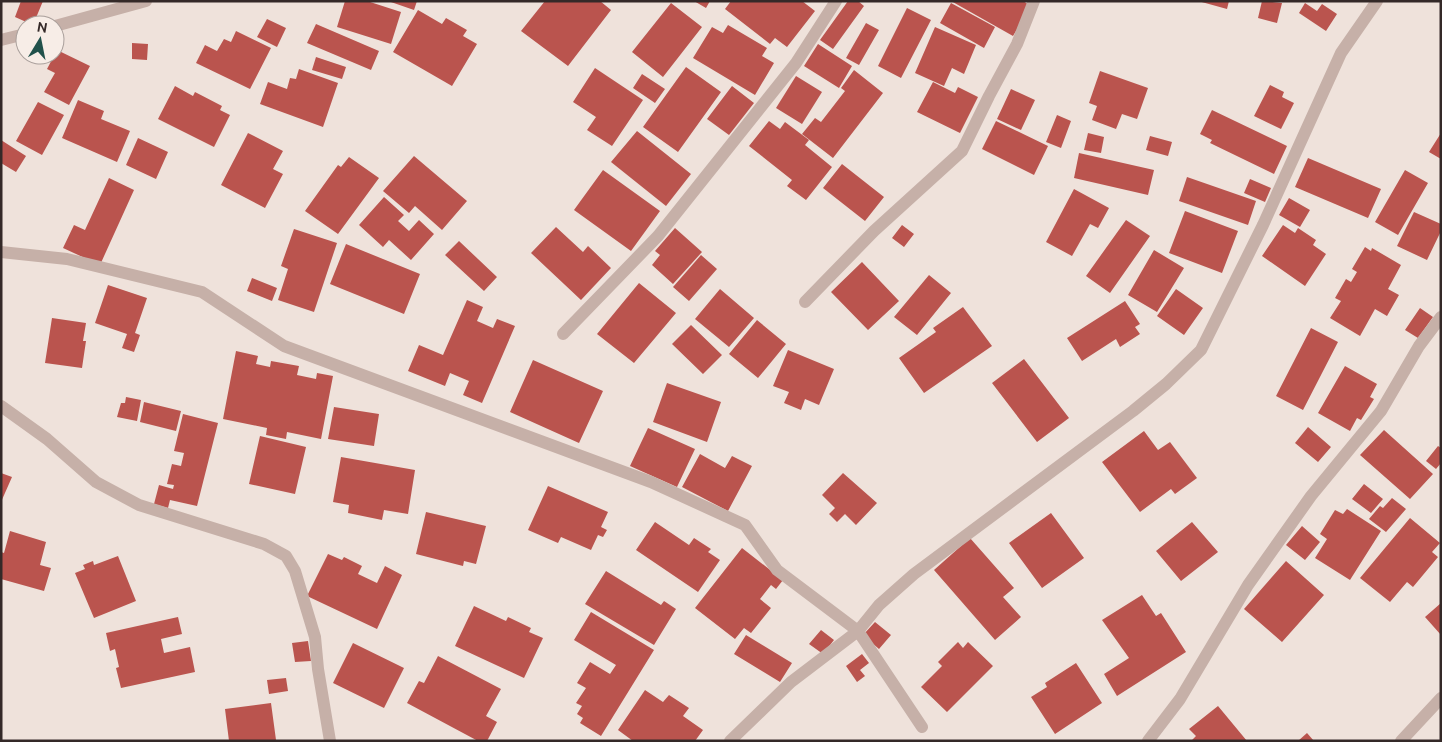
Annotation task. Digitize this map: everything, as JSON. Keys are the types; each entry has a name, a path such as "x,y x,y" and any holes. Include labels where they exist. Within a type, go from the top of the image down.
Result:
{"street":[{"path":"65,23 146,1"},
{"path":"564,334 658,236 796,63 836,1"},
{"path":"805,302 874,231 962,151 1017,44 1034,1"},
{"path":"730,741 791,682 858,630 879,605 920,570 1133,410 1166,384 1201,350 1263,225 1341,53 1377,1"},
{"path":"1,40 15,36"},
{"path":"1,252 67,259 202,292 284,346 650,482 745,525 777,570 858,630 922,727"},
{"path":"1148,741 1180,699 1248,585 1311,496 1381,411 1419,346 1441,317"},
{"path":"1,406 47,439 96,482 122,496 139,504 264,544 286,556 295,571 315,638 330,741"},
{"path":"1401,741 1441,698"}],"building":[{"path":"21,1 43,1 37,15 16,15"},
{"path":"345,1 367,1 401,12 391,44 337,27"},
{"path":"388,1 417,1 414,10"},
{"path":"545,1 600,1 611,10 568,66 521,31"},
{"path":"694,1 710,1 706,8"},
{"path":"731,1 802,1 815,11 787,47 775,38 770,44 725,9"},
{"path":"848,1 858,1 864,6 833,49 820,40"},
{"path":"951,1 1023,1 1031,6 1013,36"},
{"path":"1198,1 1229,1 1227,9"},
{"path":"1262,1 1282,3 1277,23 1258,18"},
{"path":"671,3 702,27 663,77 632,52"},
{"path":"951,3 995,27 984,48 940,23"},
{"path":"1305,3 1317,11 1322,4 1337,14 1326,31 1299,13"},
{"path":"907,8 931,20 901,78 878,66"},
{"path":"418,10 442,24 446,18 467,30 463,36 477,44 452,86 393,52"},
{"path":"267,19 286,28 277,47 257,37"},
{"path":"866,23 879,30 859,65 846,58"},
{"path":"316,24 379,51 371,70 307,43"},
{"path":"728,25 767,48 762,56 774,63 755,95 693,58 712,27 723,33"},
{"path":"935,27 976,45 964,74 952,68 944,86 915,73"},
{"path":"236,31 271,48 250,89 196,63 205,45 217,51 224,39 231,42"},
{"path":"132,43 148,44 147,60 132,59"},
{"path":"818,44 852,66 839,88 804,66"},
{"path":"65,54 90,66 69,105 44,92 55,73 47,69 49,65 65,65"},
{"path":"316,57 346,67 342,79 312,70"},
{"path":"686,67 721,92 678,152 643,127"},
{"path":"595,68 643,100 612,146 587,130 596,117 573,102"},
{"path":"299,69 338,83 323,127 260,104 268,82 287,89 290,78 296,79"},
{"path":"854,70 883,93 833,158 802,134 815,118 821,122 845,91 841,88"},
{"path":"1100,71 1148,88 1137,119 1122,114 1116,129 1092,120 1097,106 1089,103"},
{"path":"642,74 665,89 655,103 633,88"},
{"path":"796,76 822,92 802,124 776,108"},
{"path":"933,82 955,93 958,87 978,97 960,133 917,112"},
{"path":"1270,85 1284,92 1282,97 1294,103 1281,129 1254,116"},
{"path":"175,86 193,96 195,92 222,106 220,110 230,115 214,147 158,119"},
{"path":"732,86 754,103 729,135 707,119"},
{"path":"1011,89 1035,100 1021,130 997,119"},
{"path":"78,100 104,111 101,119 130,131 117,162 62,138"},
{"path":"38,102 64,115 42,155 16,141"},
{"path":"1212,110 1287,146 1274,174 1210,143 1212,140 1200,134"},
{"path":"1057,115 1071,121 1061,148 1046,142"},
{"path":"769,121 780,129 785,122 809,140 805,145 832,167 806,200 787,186 792,180 749,146"},
{"path":"996,121 1048,146 1034,175 982,149"},
{"path":"637,131 691,174 666,206 611,162"},
{"path":"248,133 283,151 273,169 283,174 265,208 221,185"},
{"path":"1088,133 1104,137 1101,153 1084,150"},
{"path":"1441,133 1441,159 1429,152"},
{"path":"1150,136 1172,142 1168,156 1146,150"},
{"path":"138,138 168,152 156,179 126,165"},
{"path":"1,140 26,156 16,172 1,163"},
{"path":"1079,153 1154,170 1148,195 1074,178"},
{"path":"414,156 467,201 442,230 415,206 409,213 383,191"},
{"path":"349,157 379,178 338,234 305,211 338,165 341,167"},
{"path":"1308,158 1381,189 1368,218 1295,187"},
{"path":"842,164 884,197 865,221 823,188"},
{"path":"603,170 660,211 631,251 574,210"},
{"path":"1405,170 1428,183 1398,235 1375,222"},
{"path":"1187,177 1256,201 1248,225 1179,201"},
{"path":"109,178 134,190 100,265 63,248 74,225 85,230"},
{"path":"1250,179 1271,188 1265,202 1244,193"},
{"path":"1074,189 1109,208 1098,228 1090,224 1072,256 1046,242"},
{"path":"384,197 404,215 398,221 409,231 419,220 434,234 411,260 389,240 383,247 359,225"},
{"path":"1289,198 1310,210 1300,227 1279,215"},
{"path":"1185,211 1238,231 1222,273 1169,253"},
{"path":"1414,212 1441,224 1441,231 1427,260 1397,246"},
{"path":"1126,220 1150,236 1110,293 1086,276"},
{"path":"902,225 914,234 904,247 892,238"},
{"path":"1283,225 1295,233 1298,228 1316,240 1313,245 1326,254 1305,286 1262,256"},
{"path":"556,227 583,252 588,246 611,268 581,300 531,253"},
{"path":"675,228 702,252 673,284 652,265 660,255 655,251"},
{"path":"294,229 337,243 314,312 278,300 288,269 281,266"},
{"path":"459,241 497,277 484,291 445,255"},
{"path":"346,244 420,274 404,314 330,284"},
{"path":"1365,247 1371,251 1372,248 1401,265 1388,289 1399,295 1387,316 1375,309 1360,336 1330,318 1341,301 1335,298 1346,279 1351,282 1357,272 1352,269"},
{"path":"1154,250 1184,268 1157,312 1128,295"},
{"path":"701,255 717,269 689,301 673,287"},
{"path":"862,262 899,301 868,330 831,292"},
{"path":"929,275 951,293 917,335 894,317"},
{"path":"252,278 277,288 272,301 247,291"},
{"path":"639,283 676,313 634,363 597,334"},
{"path":"108,285 147,298 135,333 140,335 134,352 122,348 127,334 95,323"},
{"path":"720,289 754,318 729,347 695,319"},
{"path":"1176,289 1203,308 1184,335 1157,316"},
{"path":"467,300 483,307 477,321 493,328 497,319 515,326 482,403 463,395 469,381 450,373 445,386 408,371 419,345 443,355"},
{"path":"1125,301 1140,324 1135,327 1140,334 1120,347 1116,339 1082,361 1067,338"},
{"path":"963,307 992,346 924,393 899,358 936,332 933,328"},
{"path":"1420,308 1433,317 1418,338 1405,330"},
{"path":"52,318 86,323 83,341 86,341 82,368 45,363"},
{"path":"757,320 786,344 758,378 729,354"},
{"path":"691,325 722,355 703,374 672,344"},
{"path":"1311,328 1338,342 1303,410 1276,396"},
{"path":"788,350 834,369 819,405 805,399 801,410 784,403 789,392 773,386"},
{"path":"236,351 258,356 256,364 270,367 271,361 299,366 297,375 316,379 317,373 333,376 321,439 287,432 286,439 266,435 267,428 223,419"},
{"path":"1024,359 1069,418 1037,442 992,383"},
{"path":"533,360 603,391 579,443 510,412"},
{"path":"1345,366 1377,384 1370,397 1374,399 1361,420 1357,418 1350,431 1318,413"},
{"path":"667,383 721,402 707,442 653,422"},
{"path":"126,397 141,400 137,421 117,417 121,403 125,403"},
{"path":"144,402 181,411 176,431 140,422"},
{"path":"334,407 379,414 374,446 328,439"},
{"path":"183,414 218,423 197,506 170,500 168,508 154,504 159,485 173,489 174,485 167,484 172,464 181,466 184,453 174,451"},
{"path":"1308,427 1331,447 1318,462 1295,443"},
{"path":"648,428 695,449 677,487 630,466"},
{"path":"1384,430 1433,474 1410,499 1360,455"},
{"path":"1144,431 1158,450 1170,442 1197,478 1175,494 1171,489 1140,512 1102,462"},
{"path":"260,436 306,447 295,494 249,484"},
{"path":"1438,446 1441,448 1441,463 1436,469 1426,461"},
{"path":"700,454 725,468 732,456 752,466 728,511 682,487"},
{"path":"341,457 415,470 408,514 384,510 382,520 348,513 349,505 333,502"},
{"path":"1,473 12,477 1,502"},
{"path":"843,473 877,503 856,525 845,514 837,522 829,514 835,508 822,495"},
{"path":"1364,484 1383,499 1371,513 1352,499"},
{"path":"548,486 608,512 601,527 607,530 603,537 598,535 591,550 561,537 558,543 528,530"},
{"path":"1392,498 1406,509 1386,532 1369,519 1380,506 1383,508"},
{"path":"1347,509 1381,531 1350,580 1315,558 1327,539 1320,534 1335,510 1343,514"},
{"path":"426,512 486,526 476,564 464,561 463,566 416,554"},
{"path":"1051,513 1084,558 1042,588 1009,543"},
{"path":"1410,518 1440,543 1432,552 1438,557 1413,587 1407,582 1390,602 1360,578"},
{"path":"655,522 689,545 694,538 711,549 708,552 720,560 698,592 636,550"},
{"path":"1192,522 1218,552 1181,581 1156,551"},
{"path":"1302,526 1320,542 1305,560 1286,545"},
{"path":"10,531 46,542 40,565 51,568 44,591 1,579 1,552 4,553"},
{"path":"970,538 1014,588 1003,597 1021,617 995,640 934,570"},
{"path":"742,548 783,580 776,589 771,585 760,599 771,608 751,633 744,628 735,639 695,608"},
{"path":"328,554 342,560 344,557 362,566 358,574 377,583 385,566 402,575 377,629 307,596"},
{"path":"118,556 136,601 94,618 75,573 85,569 83,565 93,561 94,565"},
{"path":"1286,561 1324,595 1282,642 1244,609"},
{"path":"606,571 661,605 664,601 676,609 654,645 585,604"},
{"path":"1142,595 1156,616 1161,613 1186,652 1117,696 1104,674 1129,658 1102,620"},
{"path":"1441,603 1441,635 1425,617"},
{"path":"474,606 506,621 508,617 531,628 529,632 543,638 524,678 455,646"},
{"path":"591,612 654,650 601,736 580,723 583,718 577,714 582,706 576,703 586,688 577,683 590,662 610,674 616,665 574,640"},
{"path":"178,617 182,634 161,639 164,653 190,647 195,672 121,688 116,668 119,667 115,649 110,651 106,633"},
{"path":"875,622 891,635 879,649 863,635"},
{"path":"821,630 834,640 823,654 809,644"},
{"path":"746,635 792,663 780,682 734,654"},
{"path":"308,641 311,661 295,662 292,643"},
{"path":"958,642 963,648 968,642 993,666 947,712 921,687 942,666 938,662"},
{"path":"353,643 404,668 384,708 333,683"},
{"path":"862,654 869,663 860,670 865,676 857,682 846,666"},
{"path":"438,656 501,689 486,716 497,722 487,741 478,741 407,703 419,681 424,683"},
{"path":"1076,663 1102,703 1055,734 1031,697 1047,687 1045,683"},
{"path":"286,678 288,691 269,694 267,680"},
{"path":"645,690 663,702 669,695 689,708 683,716 703,730 695,741 633,741 618,730"},
{"path":"271,703 276,740 229,741 225,709"},
{"path":"1218,706 1247,741 1191,741 1196,736 1189,729"},
{"path":"1307,733 1314,741 1298,741"}]}
